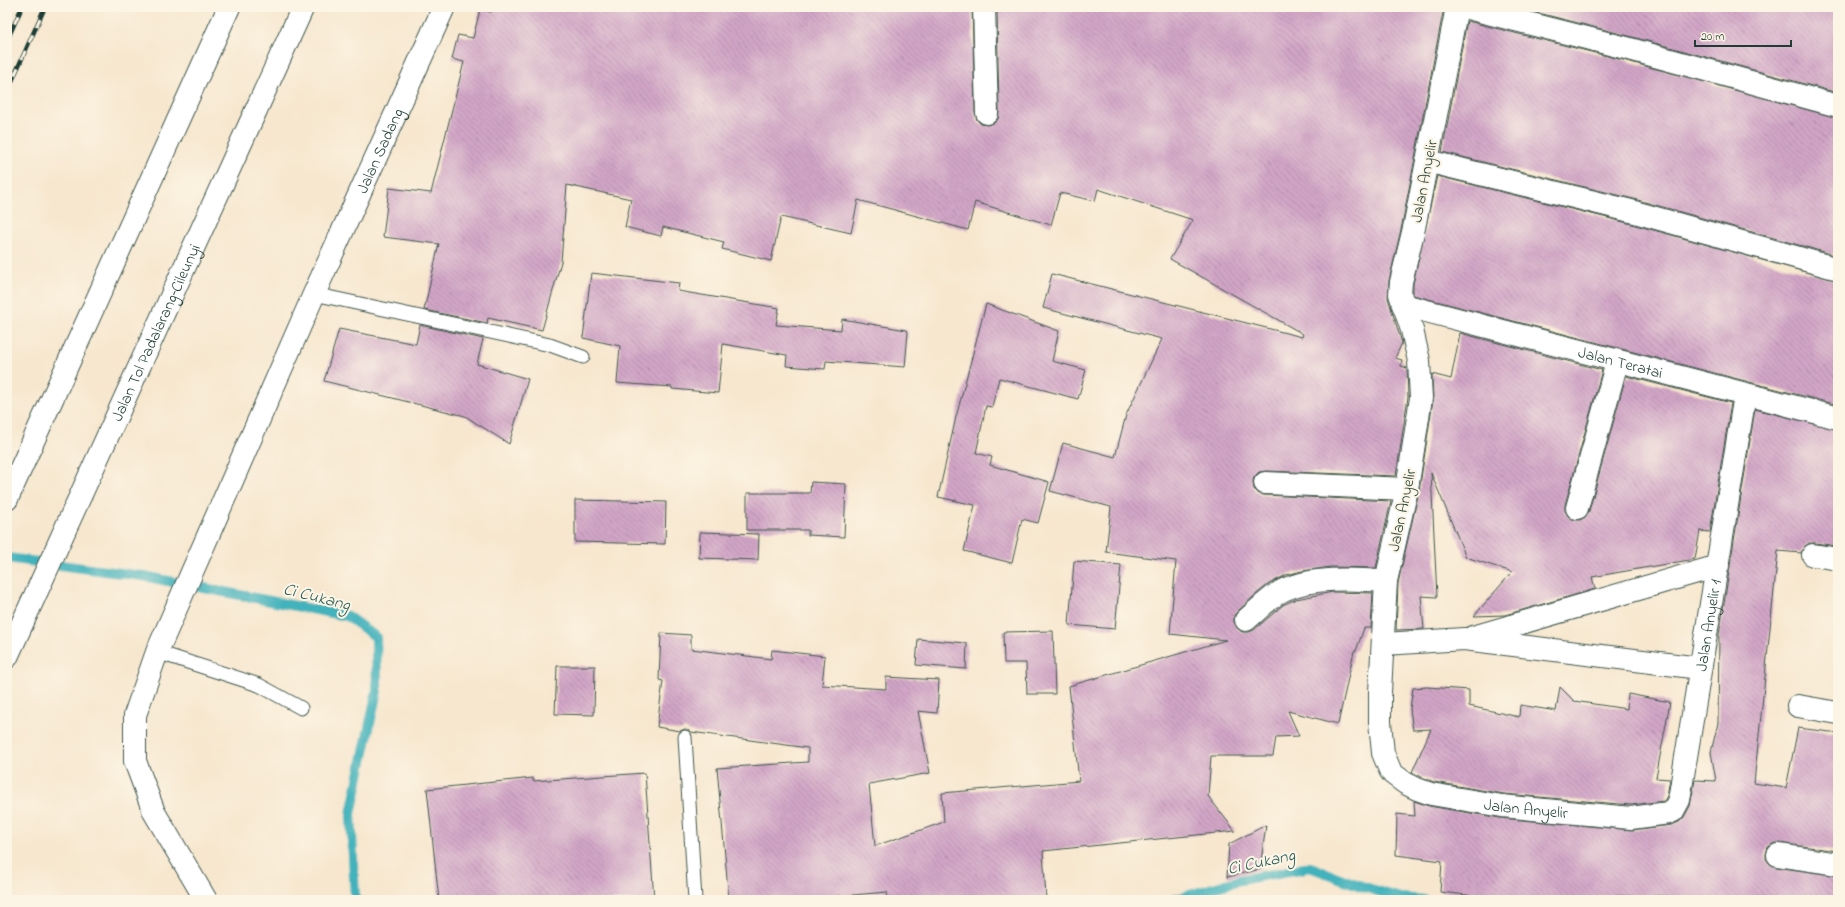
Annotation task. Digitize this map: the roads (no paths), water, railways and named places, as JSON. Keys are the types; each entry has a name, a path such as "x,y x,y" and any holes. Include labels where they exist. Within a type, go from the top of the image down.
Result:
{"main road":[{"path":"11,490 229,7"},
{"name":"Jalan Tol Padalarang–Cileunyi","path":"7,657 303,7"},
{"name":"Jalan Sadang","path":"206,900 154,812 135,761 135,716 157,652 314,294 444,7"},
{"path":"984,7 987,113"},
{"name":"Jalan Anyelir","path":"1457,7 1427,161 1401,282 1400,294 1412,330 1419,361 1421,398 1407,489 1386,581 1384,644 1380,692 1380,722 1383,753 1390,770 1405,783 1432,794 1502,806 1631,818"},
{"path":"1464,7 1626,48 1838,106"},
{"path":"1427,161 1632,211 1838,269"},
{"name":"Jalan Teratai","path":"1403,305 1617,362 1838,418"},
{"path":"1577,508 1617,362"},
{"name":"Jalan Anyelir 1","path":"1631,818 1669,813 1676,806 1679,800 1745,395"},
{"path":"1265,483 1407,489"},
{"path":"1813,555 1838,559"},
{"path":"1464,639 1718,566"},
{"path":"1246,620 1280,592 1303,584 1341,579 1386,581"},
{"path":"1384,644 1464,639 1700,668"},
{"path":"1798,706 1838,713"},
{"path":"1778,856 1838,864"}],"lane":[{"path":"314,294 550,345 582,357"},
{"path":"157,652 259,685 301,708"},
{"path":"685,737 695,900"}],"waterway":[{"name":"Ci Cukang","path":"7,558 143,576 347,616 376,637 377,690 351,814 355,900"},
{"name":"Ci Cukang","path":"1173,900 1240,880 1310,867 1361,886 1400,898 1425,900"}],"railway":[{"path":"7,40 22,7"},
{"path":"7,92 45,7"}]}
